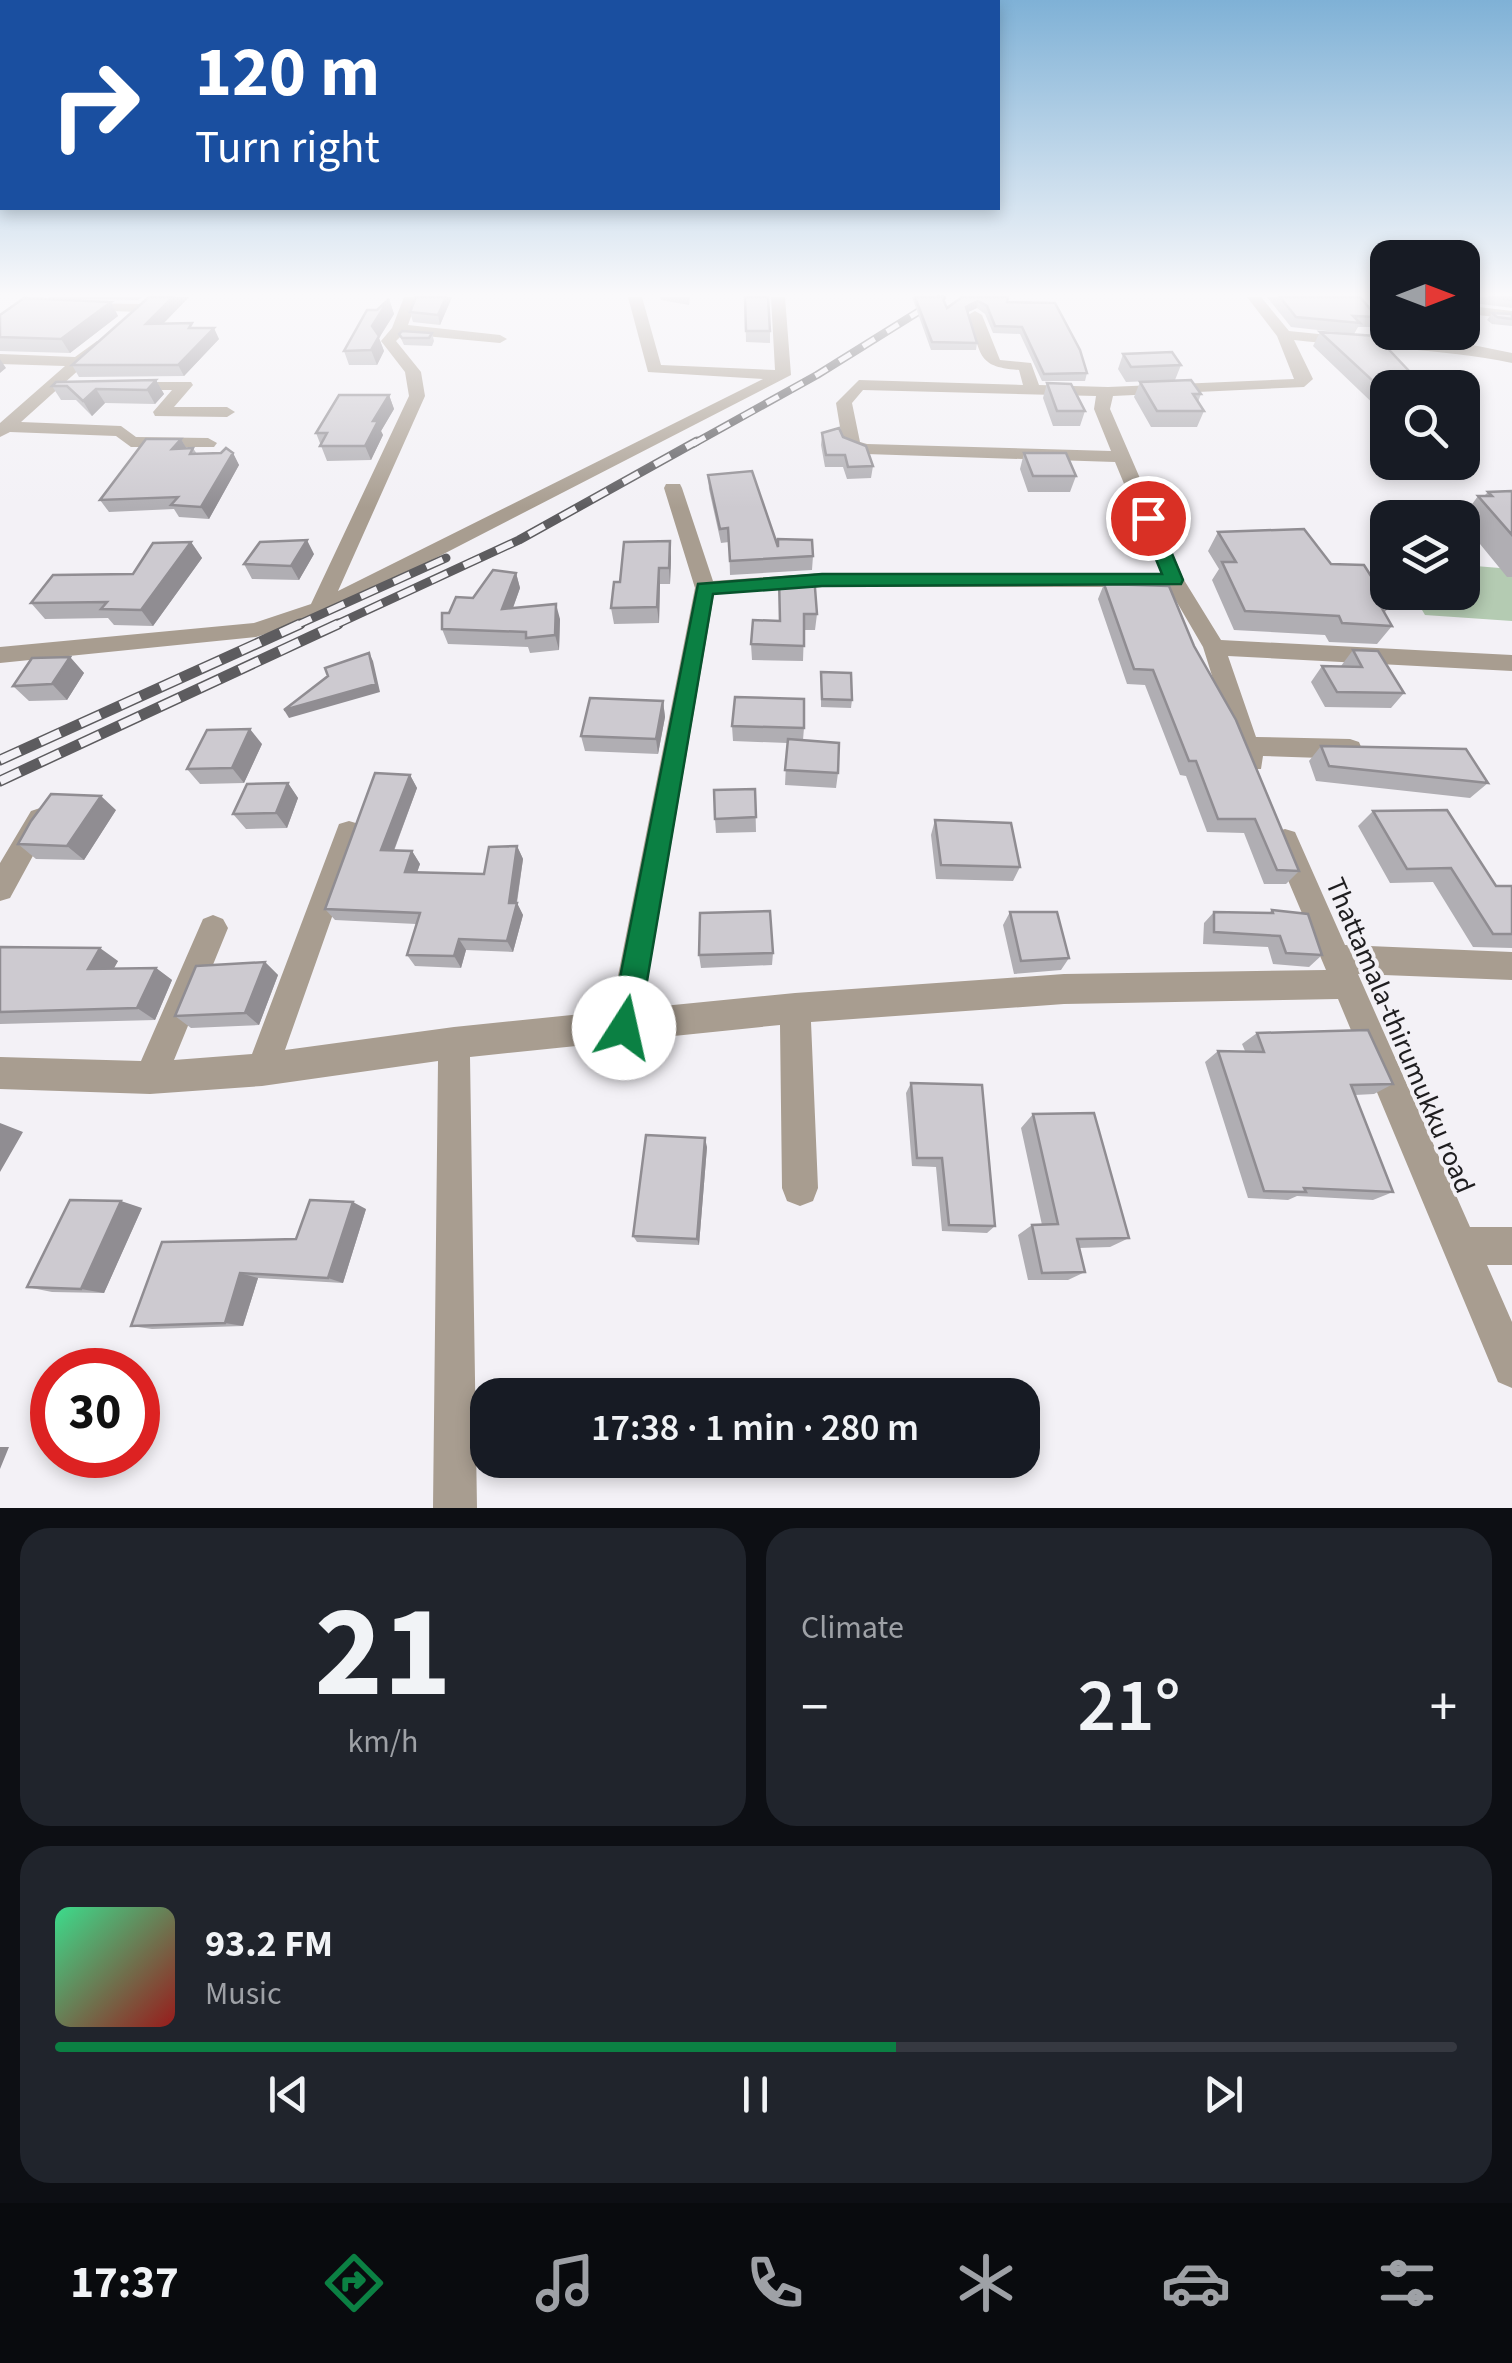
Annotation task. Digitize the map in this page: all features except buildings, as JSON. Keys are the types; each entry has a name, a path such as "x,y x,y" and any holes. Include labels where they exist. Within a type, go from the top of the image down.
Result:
{"street":[{"path":"4,430 70,367"},
{"path":"319,610 417,396 419,382 411,367"},
{"path":"654,367 783,375"},
{"path":"783,367 783,375"},
{"path":"1026,367 1032,386"},
{"path":"1122,456 866,449 852,445 844,403 859,385 1032,386 1108,392 1298,384 1306,379 1300,367"},
{"path":"0,655 256,630 319,610 783,375"},
{"path":"109,386 185,384 161,412 226,412"},
{"path":"52,386 71,386"},
{"path":"1108,392 1102,399 1102,409 1174,580 1214,647 1260,782"},
{"path":"4,430 122,431 130,442 208,443"},
{"path":"624,1028 704,588 673,488"},
{"path":"704,588 822,580 1174,580"},
{"path":"1214,647 1512,662"},
{"path":"1245,746 1384,750"},
{"path":"0,889 53,796"},
{"name":"Thattamala-thirumukku road","path":"1275,817 1512,1368"},
{"path":"262,1070 349,832"},
{"path":"150,1078 212,928"},
{"path":"0,1073 150,1078 262,1070 454,1043 795,1008 1341,971 1512,966"},
{"path":"795,1008 800,1188"},
{"path":"454,1043 455,1508"},
{"path":"1460,1246 1512,1246"}],"green space":[{"path":"1480,566 1512,569 1512,621 1425,615 1422,610 1480,610"}],"railway":[{"path":"693,444 829,367"},
{"path":"333,626 519,540 697,441"},
{"path":"295,626 446,558"},
{"path":"0,760 300,624"},
{"path":"0,781 338,624"}],"route":[{"path":"624,1028 704,588 822,580 1174,580 1148,518"}]}
